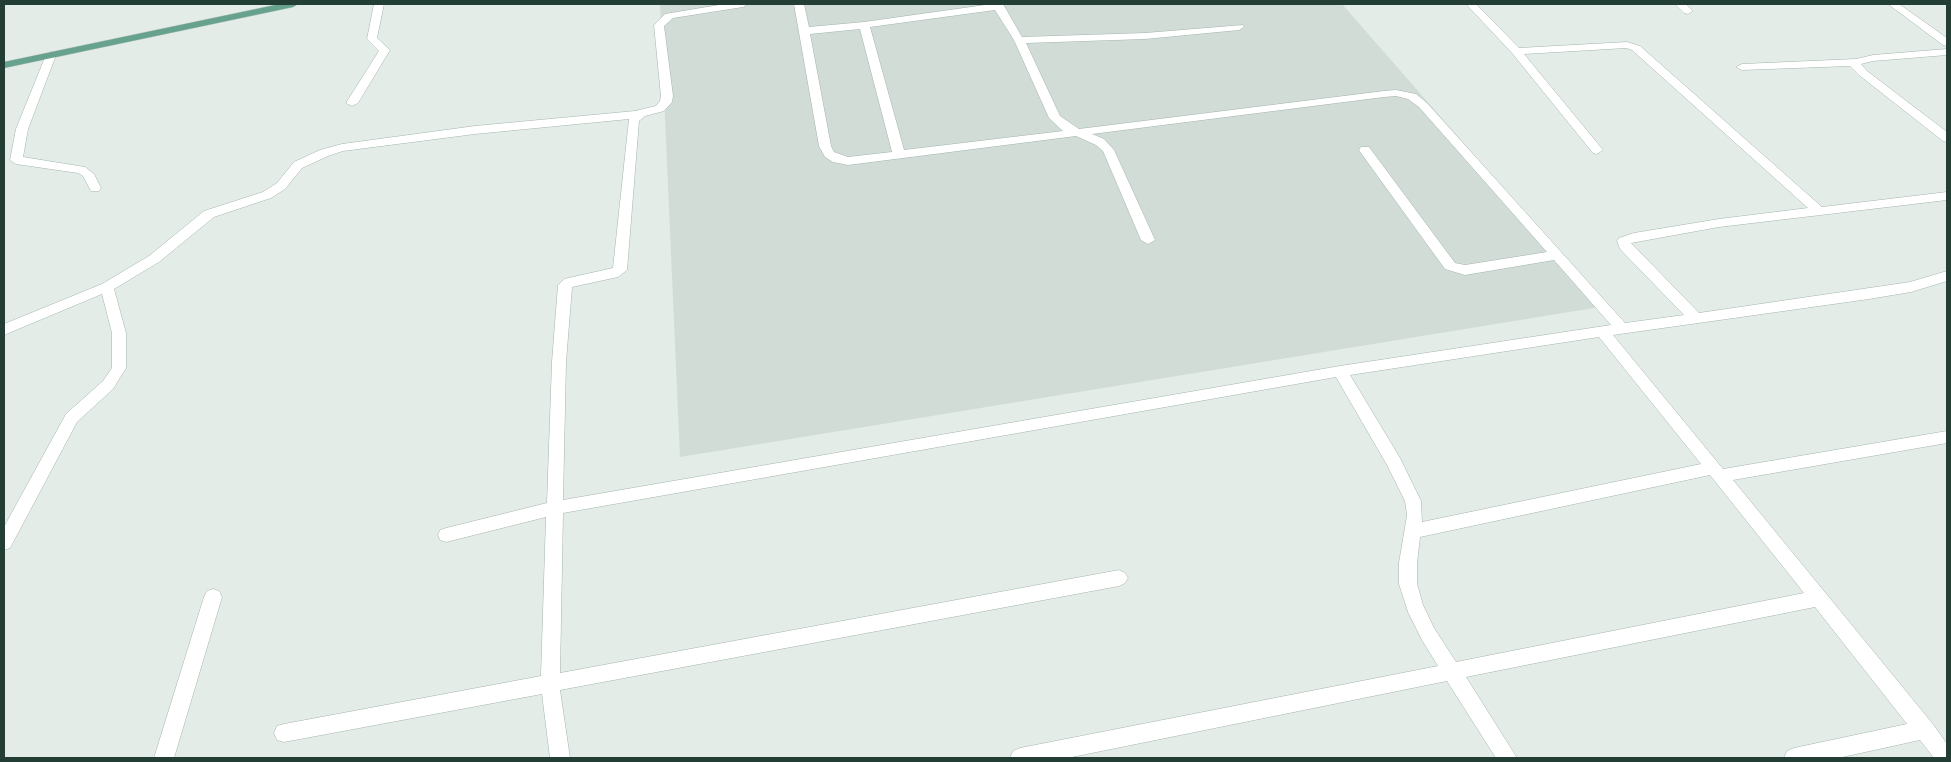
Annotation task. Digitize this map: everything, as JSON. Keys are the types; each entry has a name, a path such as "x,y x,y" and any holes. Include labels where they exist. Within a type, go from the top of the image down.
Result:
{"main road":[{"path":"4,65 279,5 293,4"}],"street":[{"path":"352,103 385,50 372,39 379,4"},
{"path":"4,330 107,287 154,260 209,214 266,195 281,186 298,165 324,153 342,148 475,130 640,114 660,109 668,96 659,32 660,25 669,16 690,11 743,4"},
{"path":"799,4 825,146 829,154 837,159 848,161 1390,94 1412,96 1423,105 1622,328"},
{"path":"1471,4 1516,51 1596,150"},
{"path":"1680,4 1688,11"},
{"path":"1893,4 1947,43"},
{"path":"804,31 864,25 998,5 1019,40 1055,118 1062,125 1100,142 1108,150 1148,240"},
{"path":"864,25 899,155"},
{"path":"1019,40 1137,36 1239,27"},
{"path":"1516,51 1633,47 1818,210"},
{"path":"1742,68 1856,62 1867,59 1947,52"},
{"path":"51,55 10,161 81,170 88,174 95,188"},
{"path":"1856,62 1856,66 1863,73 1947,138"},
{"path":"560,758 550,684 559,362 565,285 569,282 613,274 620,270 633,121 635,116 640,114"},
{"path":"1365,150 1450,266 1465,270 1557,255"},
{"path":"1696,318 1625,246 1624,241 1634,237 1719,223 1947,196"},
{"path":"446,536 555,508 1340,371 1622,328 1868,294 1911,287 1947,276"},
{"path":"4,543 70,418 108,384 116,374 118,368 119,333 107,287"},
{"path":"1602,331 1946,758"},
{"path":"1340,371 1406,484 1413,501 1415,515 1408,563 1408,584 1414,606 1428,634 1507,758"},
{"path":"1413,531 1715,472 1947,438"},
{"path":"284,733 1119,578"},
{"path":"164,758 213,598"},
{"path":"1020,758 1819,598"},
{"path":"1794,758 1925,730"}],"shaded area":[{"path":"660,4 1342,4 1606,306 680,457"}]}
